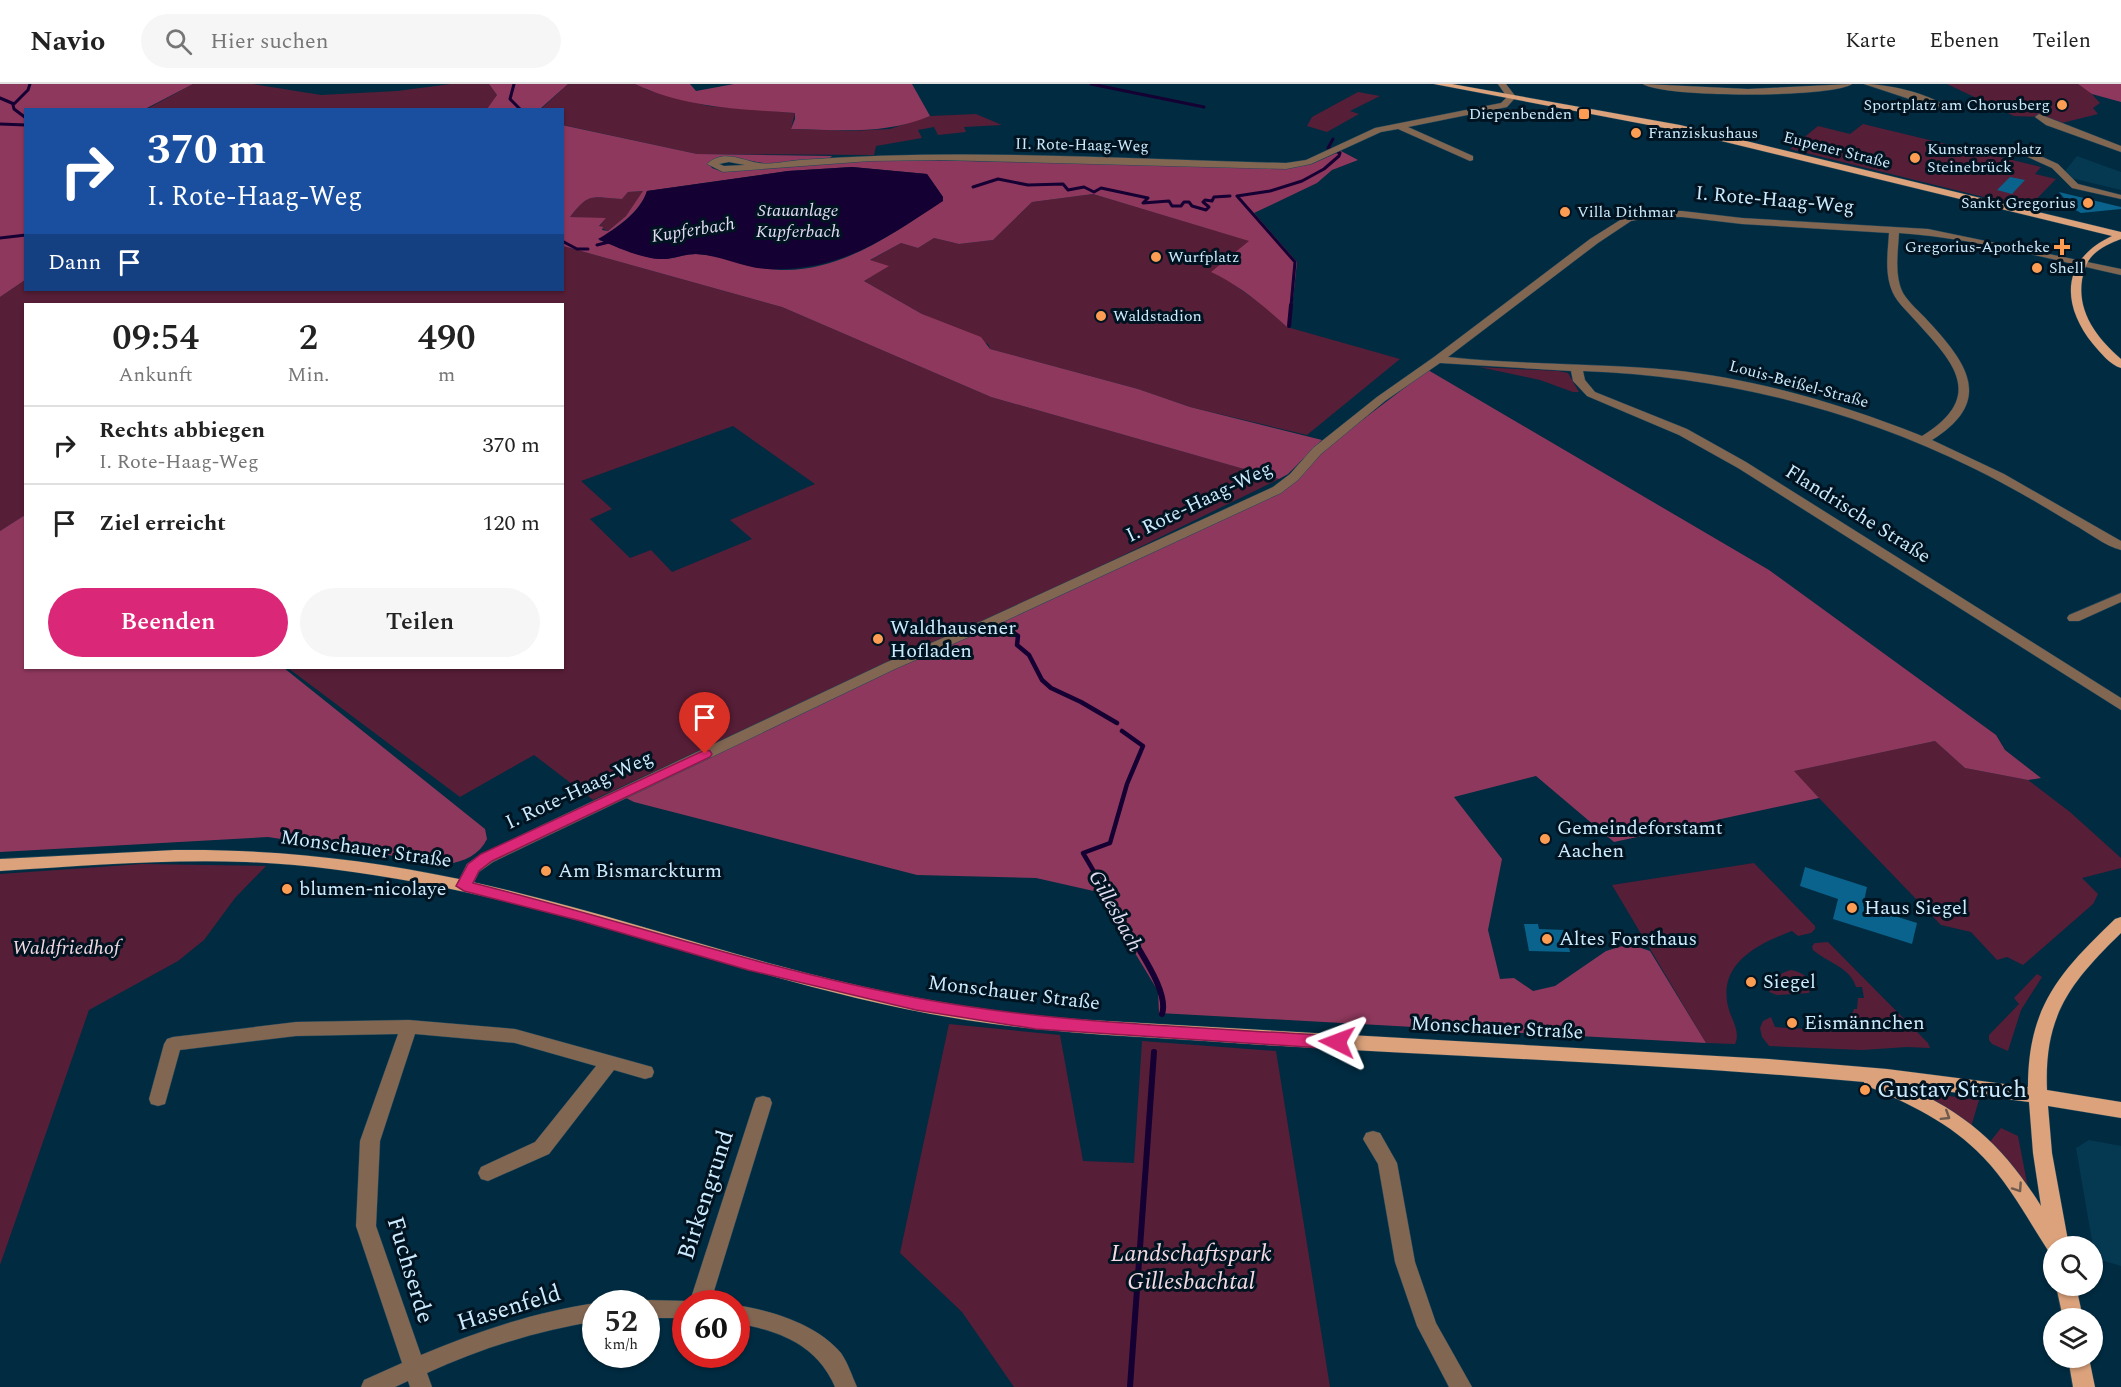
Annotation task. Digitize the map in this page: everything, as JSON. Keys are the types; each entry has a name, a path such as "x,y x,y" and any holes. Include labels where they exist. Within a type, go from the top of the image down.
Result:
{"main road":[{"name":"Eupener Straße","path":"1438,84 1697,132 2121,235"},
{"path":"2121,235 2095,248 2082,263 2075,286 2081,318 2102,347 2121,365"},
{"name":"Monschauer Straße","path":"0,865 121,858 280,858 372,869 464,886 835,987 916,1004 1036,1023 1263,1038 1729,1063 1856,1073 2038,1095 2121,1110"},
{"path":"2055,1236 2039,1140 2038,1095 2045,1023 2056,996 2083,961 2121,923"},
{"path":"1856,1073 1934,1109 1981,1142 1998,1160 2050,1236"},
{"path":"2081,1368 2084,1387"}],"street":[{"path":"1502,84 1512,97"},
{"path":"1647,84 1700,92 1743,93 1780,92 1848,84"},
{"path":"1868,84 1884,87 1943,107"},
{"name":"II. Rote-Haag-Weg","path":"758,166 870,158 940,157 1286,166 1308,162 1378,130 1504,105 1511,101 1512,97"},
{"path":"2039,117 2049,123 2121,149"},
{"path":"1397,125 1470,158"},
{"path":"2024,152 2055,166 2075,186 2120,198"},
{"name":"I. Rote-Haag-Weg","path":"464,886 473,868 496,853 890,666 987,624 1277,490 1294,477 1317,451 1381,399 1594,241 1628,219 1652,214 1682,214 1742,221 1894,230 1961,237 2121,272"},
{"path":"1894,230 1893,281 1899,296 1955,358 1963,375 1965,391 1962,405 1948,423 1922,441"},
{"name":"Louis-Beißel-Straße","path":"1438,358 1485,364 1664,373 1714,381 1824,406 1922,441 1990,472 2121,546"},
{"name":"Flandrische Straße","path":"1576,367 1579,381 1591,393 1683,432 1742,465 2121,705"},
{"path":"2074,618 2121,597"},
{"path":"158,1099 173,1044 296,1029 409,1027 515,1036 645,1072"},
{"name":"Fuchserde","path":"409,1027 370,1141 366,1226 417,1377"},
{"path":"488,1173 542,1148 609,1063"},
{"name":"Birkengrund","path":"703,1290 763,1103"},
{"path":"1373,1139 1387,1163 1405,1262 1427,1326 1461,1387"},
{"name":"Hasenfeld","path":"372,1387 417,1377 502,1332 562,1316 582,1314"},
{"path":"750,1317 799,1332 833,1361 846,1387"}],"shaded area":[{"path":"0,84 193,84 147,108 24,108 24,281 0,297"},
{"path":"489,84 568,84 541,108 488,108 497,95"},
{"path":"635,84 690,84 696,91 734,84 912,84 930,116 879,129 791,129 795,113 693,103"},
{"path":"2078,84 2121,84 2121,102 2092,94"},
{"path":"564,125 697,154 832,156 829,159 769,164 734,158 711,161 709,164 712,168 723,172 876,159 1288,168 1312,164 1341,151 1358,160 1332,170 1317,183 1254,213 1297,262 1290,326 1287,327 1251,296 1211,272 1249,241 1093,194 1032,202 993,240 959,244 934,238 918,248 901,243 870,260 889,266 864,281 922,314 981,337 990,349 1138,389 1190,407 1322,440 1288,474 1279,479 991,397 782,307 564,246","holes":["852,167 927,174 943,197 942,201 880,241 858,252 812,268 788,270 763,268 696,254 660,259 599,240 633,213 647,191 788,171","643,191 626,216 608,231 602,230 603,227 599,226 606,218 570,217 582,203 592,198 622,199 628,192"]},
{"path":"2077,156 2121,172 2121,190 2071,178 2065,171"},
{"path":"1428,370 1769,570 1996,735 2005,750 2041,778 2028,780 1965,768 1935,741 1794,771 1819,798 1614,842 1536,776 1454,797 1502,859 1488,930 1500,979 1514,978 1533,991 1555,986 1606,951 1629,944 1650,951 1706,1043 1159,1013 1158,991 1098,892 1036,878 917,875 634,802 626,798 867,679 1289,487 1332,443"},
{"path":"24,516 24,669 285,669 485,829 487,839 484,844 471,856 447,864 268,837 0,852 0,531"},
{"path":"2089,1140 2121,1146 2121,1266 2103,1260 2103,1236 2091,1236 2076,1148"}],"green space":[{"path":"193,84 253,84 321,95 397,91 451,84 489,84 497,95 488,108 149,108"},
{"path":"568,84 635,84 648,90 708,106 795,113 791,129 852,131 890,129 930,116 976,114 1002,125 964,127 966,132 938,135 934,127 918,130 922,138 876,146 874,155 697,154 564,125 564,108 542,108"},
{"name":"Sportplatz am Chorusberg","path":"1947,84 2078,84 2100,103 2093,108 2098,114 2062,123 2046,117 2014,116"},
{"path":"1358,92 1380,96 1350,111 1359,114 1327,132 1307,126 1312,117"},
{"name":"Kunstrasenplatz Steinebrück","path":"1863,124 2041,167 2035,174 2056,179 2028,208 1790,149 1818,126 1850,134"},
{"name":"Kupferbach","path":"644,191 626,216 608,231 599,227 605,219 570,217 582,203 592,198 622,199 628,192"},
{"name":"Waldstadion","path":"1093,194 1250,241 1212,272 1226,279 1264,306 1287,327 1400,359 1307,435 1190,407 1138,389 990,349 988,344 922,314 864,281 888,266 869,261 901,243 918,248 934,238 959,244 993,240 1032,202"},
{"path":"564,246 782,307 991,397 1279,479 985,623 861,675 593,800 534,755 460,797 289,669 564,669 564,303 24,303 24,516 0,531 0,297 24,281 24,291 564,291","holes":["733,426 815,484 730,520 752,539 672,572 651,550 630,558 590,519 612,509 581,481"]},
{"path":"1479,367 1568,373 1579,392 1540,380"},
{"path":"1935,741 1965,768 2028,780 2070,812 2121,858 2121,868 2082,878 2098,894 2093,904 2023,965 2007,957 1997,960 1971,932 1941,925 1793,771"},
{"path":"1754,863 1815,926 1815,929 1811,933 1798,936 1792,931 1764,943 1741,960 1733,970 1728,982 1727,997 1737,1032 1735,1044 1706,1043 1612,885"},
{"name":"Waldfriedhof","path":"142,864 266,866 235,898 204,940 178,961 89,1010 0,1265 0,874"},
{"path":"1828,942 1928,1043 1930,1048 1862,1050 1769,1046 1762,1037 1760,1028 1763,1021 1771,1017 1775,1027 1807,1029 1831,1026 1849,1017 1854,1009 1857,1009 1858,998 1864,998 1862,987 1856,987 1844,970 1813,950 1812,946 1815,943"},
{"path":"1791,970 1803,974 1810,981 1812,984 1809,993 1777,995 1769,992 1776,978"},
{"path":"2037,974 2042,977 2021,1010 2008,1051 1992,1044 1989,1035 2019,1004 2014,998"},
{"name":"Landschaftspark Gillesbachtal","path":"949,1024 1060,1035 1083,1161 1134,1163 1142,1041 1276,1051 1330,1387 1014,1387 962,1312 900,1253"},
{"path":"1918,1093 1979,1100 1971,1127"},
{"path":"2001,1128 2018,1136 2028,1188 1989,1143"}],"water":[{"name":"Stauanlage Kupferbach","path":"852,167 927,174 943,197 943,201 861,250 817,265 793,268 758,268 696,254 668,259 644,257 598,239 620,225 633,213 647,191 788,171"}],"building":[{"path":"2010,177 2025,180 2012,194 1997,190"},
{"name":"Sankt Gregorius","path":"2059,192 2121,207 2121,209 2081,213 2072,208"},
{"name":"Haus Siegel","path":"1805,867 1867,887 1863,906 1917,923 1912,944 1833,919 1838,899 1800,886"},
{"name":"Altes Forsthaus","path":"1524,924 1538,924 1539,929 1565,930 1570,952 1529,951"}],"waterway":[{"path":"14,104 28,90 30,84"},
{"name":"Kupferbach","path":"514,84 510,99 519,108"},
{"path":"1091,84 1204,107"},
{"path":"0,98 14,104"},
{"path":"14,104 14,109 24,116"},
{"path":"0,124 24,125"},
{"name":"Kupferbach","path":"1291,306 1295,262 1237,196 1270,191 1302,181 1324,169 1340,153 1328,148 1333,139"},
{"name":"Kupferbach","path":"973,187 998,179 1028,185 1063,184 1068,190 1084,187 1094,192 1101,188 1148,198 1143,203 1169,201 1172,206 1181,206 1184,202 1189,202 1192,206 1206,210 1209,207 1203,202 1205,200 1212,201 1214,197 1230,196"},
{"path":"0,238 24,235"},
{"name":"Kupferbach","path":"564,242 577,249 588,249"},
{"name":"Kupferbach","path":"597,245 609,242"},
{"path":"1289,326 1291,305"},
{"name":"Gillesbach","path":"996,622 1018,636 1017,645 1029,655 1042,680 1051,688 1117,723"},
{"name":"Gillesbach","path":"1122,731 1143,746 1127,784 1110,843 1083,853 1134,940"},
{"name":"Gillesbach","path":"1133,939 1159,986 1162,996 1162,1014"},
{"name":"Gillesbach","path":"1130,1387 1154,1052"}],"place":[{"name":"Sportplatz am Chorusberg","path":"2062,105"},
{"name":"Diepenbenden","path":"1584,114"},
{"name":"Franziskushaus","path":"1636,133"},
{"name":"Kunstrasenplatz Steinebrück","path":"1915,158"},
{"name":"Sankt Gregorius","path":"2088,203"},
{"name":"Villa Dithmar","path":"1565,212"},
{"name":"Gregorius-Apotheke","path":"2062,247"},
{"name":"Wurfplatz","path":"1156,257"},
{"name":"Shell","path":"2037,268"},
{"name":"Waldstadion","path":"1101,316"},
{"name":"Waldhausener Hofladen","path":"878,639"},
{"name":"Gemeindeforstamt Aachen","path":"1545,839"},
{"name":"Am Bismarckturm","path":"546,871"},
{"name":"blumen-nicolaye","path":"287,889"},
{"name":"Haus Siegel","path":"1852,908"},
{"name":"Altes Forsthaus","path":"1547,939"},
{"name":"Siegel","path":"1751,982"},
{"name":"Eismännchen","path":"1792,1023"},
{"name":"Gustav Struch","path":"1865,1090"}],"route":[{"path":"705,754 487,858 473,868 464,886 835,987 916,1004 1036,1023 1337,1042"}]}
